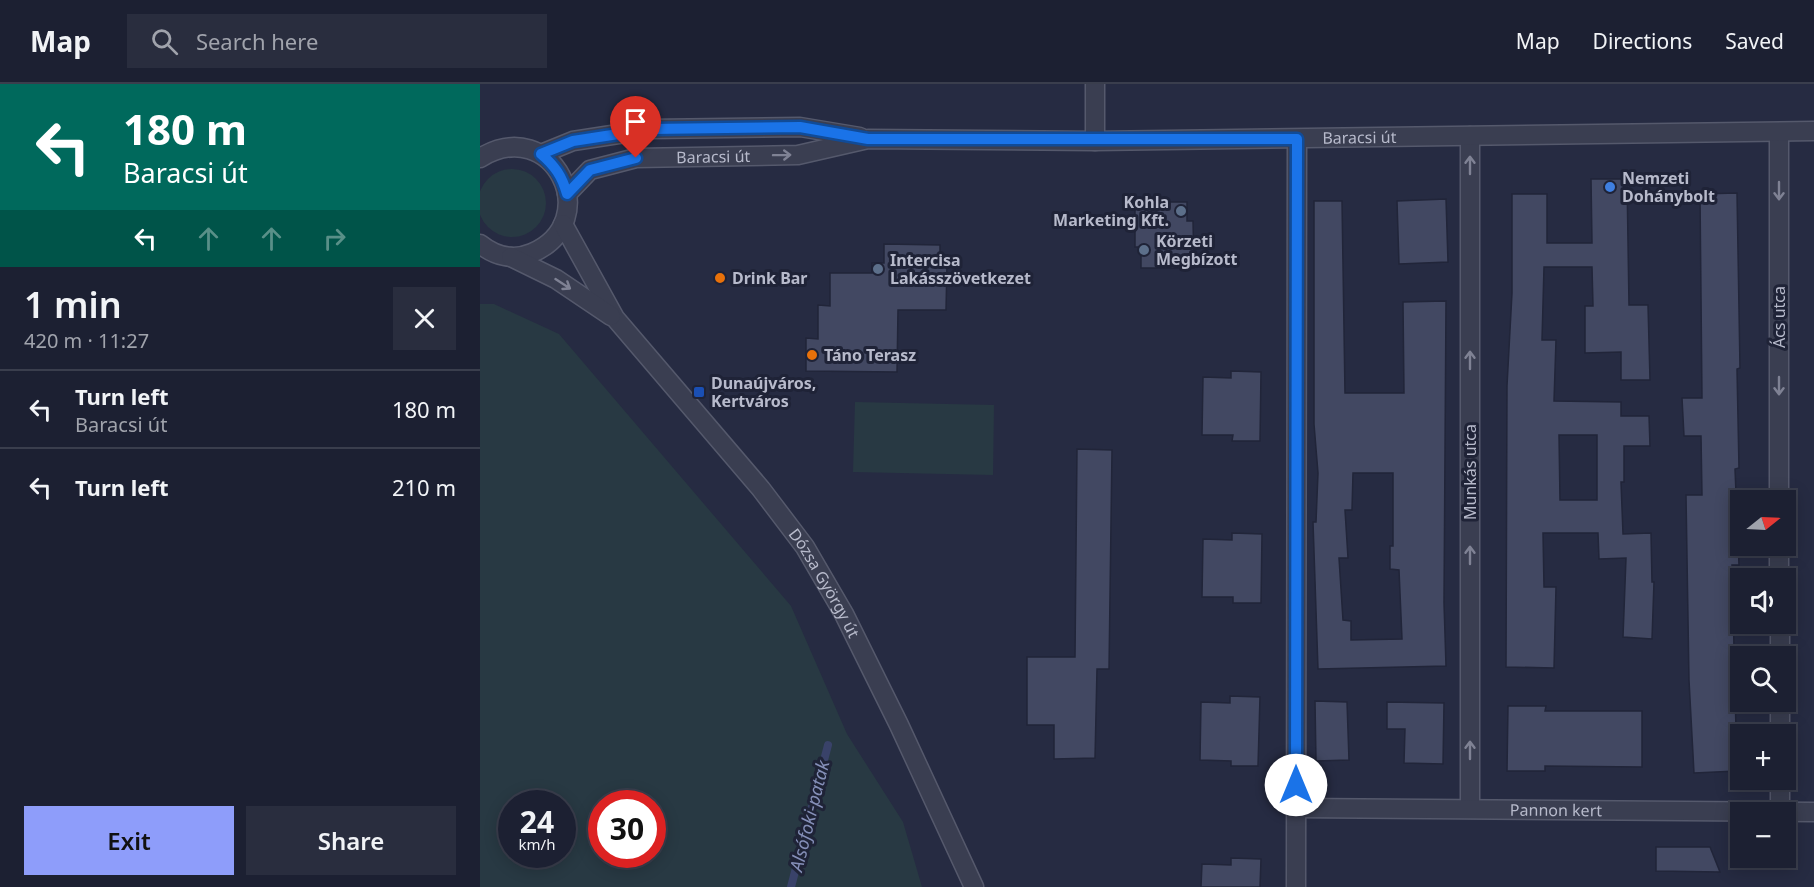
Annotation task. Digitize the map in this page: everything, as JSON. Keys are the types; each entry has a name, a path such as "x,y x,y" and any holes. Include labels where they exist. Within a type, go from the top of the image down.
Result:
{"street":[{"path":"1095,84 1095,141"},
{"name":"Baracsi út","path":"541,154 573,141 651,129 800,127 868,139 1095,141 1814,131"},
{"name":"Ács utca","path":"1779,132 1779,490"},
{"name":"Munkás utca","path":"1470,136 1470,808"},
{"name":"Baracsi út","path":"567,194 590,170 636,158 798,154 868,139"},
{"path":"1296,887 1297,139"},
{"path":"485,149 518,147 541,154 554,164 563,178 567,194 563,224 554,238 542,248 512,257"},
{"name":"Dózsa György út","path":"563,224 615,318 761,489 805,547 844,614 974,887"},
{"name":"Dózsa György út","path":"483,250 512,257 556,279 615,318"},
{"name":"Pannon kert","path":"1296,808 1730,812"},
{"name":"Pannon kert","path":"1796,813 1814,812"}],"shaded area":[{"path":"505,170 519,170 531,175 540,184 545,196 545,210 540,222 531,231 519,236 505,236 493,231 484,222 480,213 480,193 484,184 493,175"},
{"path":"480,304 494,304 559,334 791,606 847,734 903,822 922,887 480,887"},
{"path":"855,402 994,405 993,475 853,472"}],"building":[{"path":"1591,179 1627,179 1629,305 1648,305 1650,380 1621,380 1621,352 1585,353 1585,306 1593,306 1592,267 1544,267 1542,340 1556,340 1554,401 1621,402 1621,416 1649,416 1650,446 1624,446 1624,482 1621,482 1623,534 1651,533 1652,582 1654,582 1652,639 1623,637 1626,558 1599,559 1598,533 1543,533 1544,587 1556,587 1554,668 1506,667 1507,386 1512,293 1512,194 1547,194 1547,243 1592,243","holes":["1559,435 1597,435 1597,500 1560,500"]},
{"path":"1737,193 1739,468 1735,469 1736,490 1730,490 1730,556 1739,556 1739,565 1732,565 1730,568 1730,634 1734,634 1734,646 1730,646 1730,712 1736,712 1736,724 1730,724 1730,771 1694,773 1689,680 1686,495 1702,495 1701,436 1684,436 1682,398 1702,398 1700,194"},
{"path":"1446,199 1448,262 1399,264 1397,201"},
{"path":"1314,201 1342,201 1345,393 1404,393 1403,302 1446,301 1444,603 1446,666 1318,669 1313,522 1316,522 1318,473 1314,424","holes":["1353,473 1393,473 1393,546 1390,546 1390,569 1399,570 1402,639 1351,640 1351,621 1343,620 1339,558 1348,558 1345,510 1352,510"]},
{"path":"1135,202 1187,202 1187,221 1193,221 1194,268 1141,268 1141,247 1135,247"},
{"path":"884,244 940,245 940,264 947,264 946,310 898,310 897,372 806,371 806,338 818,339 818,305 830,306 830,273 872,273 872,263 884,263"},
{"path":"1231,371 1261,372 1260,441 1232,441 1233,435 1202,435 1203,377 1231,378"},
{"path":"1077,449 1112,450 1109,669 1097,669 1095,758 1054,759 1054,725 1027,725 1027,657 1075,657"},
{"path":"1232,533 1262,534 1261,603 1233,603 1233,597 1202,597 1203,539 1232,540"},
{"path":"1230,696 1260,697 1258,766 1231,766 1231,761 1200,760 1201,702 1230,703"},
{"path":"1315,701 1347,702 1349,760 1316,761"},
{"path":"1387,702 1444,703 1443,764 1404,763 1405,729 1387,729"},
{"path":"1508,706 1546,706 1545,711 1642,711 1642,767 1545,766 1545,771 1507,771"},
{"path":"1656,847 1710,847 1720,872 1656,871"},
{"path":"1231,858 1261,859 1260,887 1201,887 1202,864 1231,865"}],"waterway":[{"name":"Alsófoki-patak","path":"791,887 828,745"}],"place":[{"name":"Nemzeti Dohánybolt","path":"1610,187"},
{"name":"Kohla Marketing Kft.","path":"1181,211"},
{"name":"Körzeti Megbízott","path":"1144,250"},
{"name":"Intercisa Lakásszövetkezet","path":"878,269"},
{"name":"Drink Bar","path":"720,278"},
{"name":"Táno Terasz","path":"812,355"},
{"name":"Dunaújváros, Kertváros","path":"699,392"}],"route":[{"path":"636,158 590,170 567,194 563,178 554,164 541,154 573,141 617,132 651,129 800,127 868,139 1095,141 1297,139 1296,785"}]}
